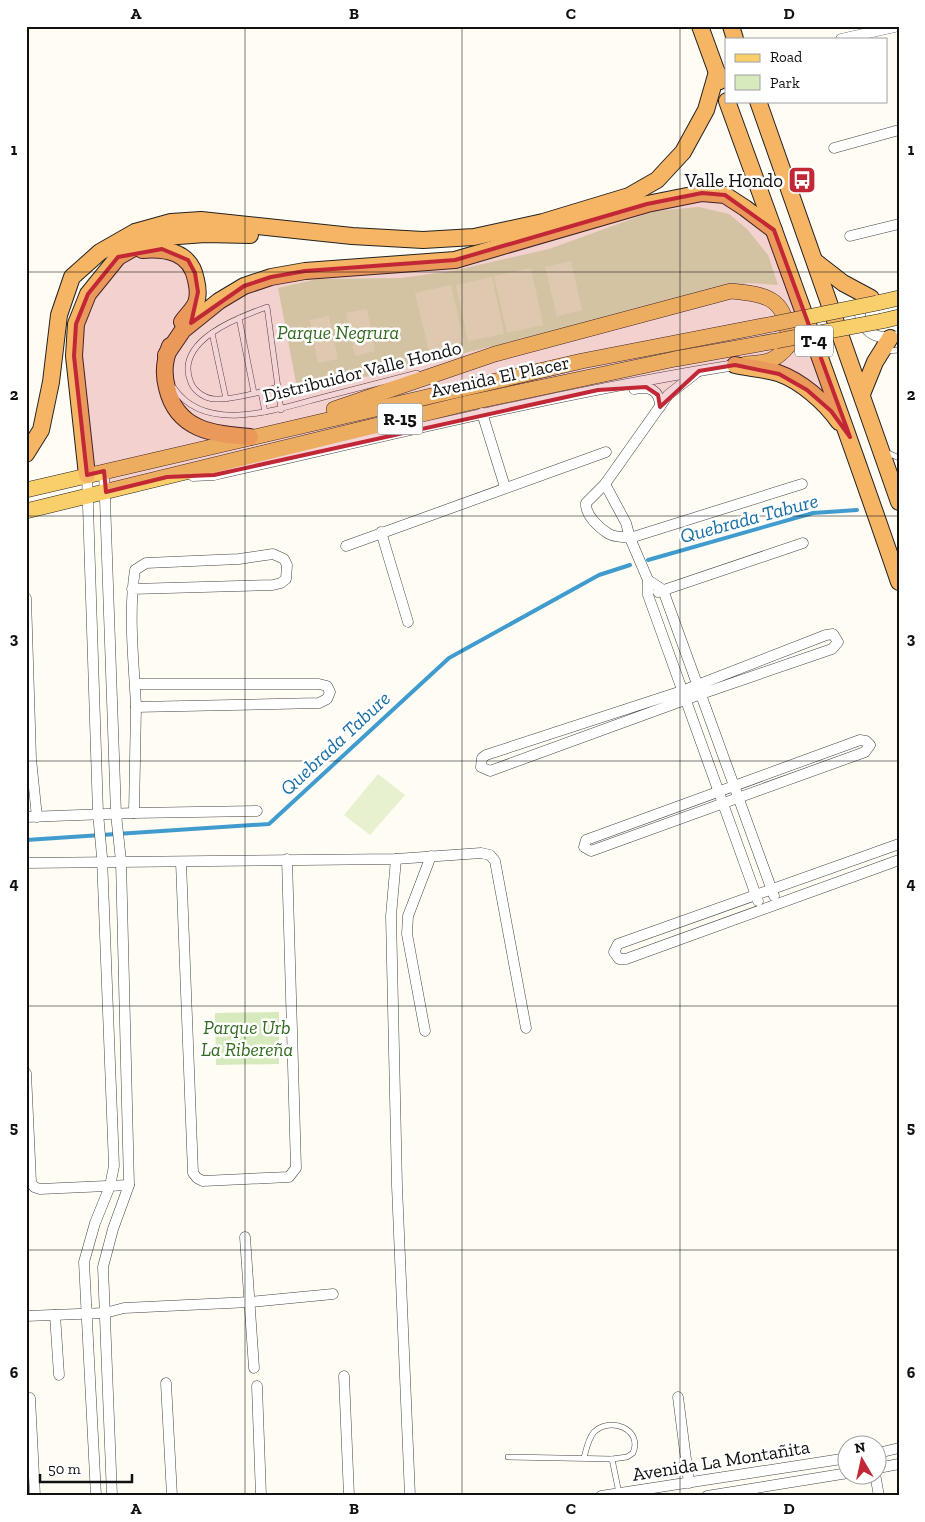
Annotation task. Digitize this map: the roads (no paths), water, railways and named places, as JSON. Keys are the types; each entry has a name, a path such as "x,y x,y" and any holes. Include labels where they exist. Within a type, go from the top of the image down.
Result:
{"highway":[{"name":"T-4","path":"700,26 725,94"},
{"path":"730,26 735,38"},
{"path":"87,476 74,356 76,324 88,294 118,257 139,244 165,237 205,234 352,236 423,240 474,237 543,222 629,196 657,180 683,152 706,110 717,72"},
{"name":"T-4","path":"728,102 850,437 899,582"},
{"name":"T-4","path":"758,102 899,502"},
{"path":"166,355 183,330 219,301 244,286 271,277 305,271 455,260 647,204 702,193 725,196 746,208 774,230"},
{"path":"26,454 40,430 51,382 60,315 72,277 100,252 135,232 172,222 201,220 352,236"},
{"path":"118,257 142,250 162,249 177,253 188,260 195,273 198,292 195,304 180,325 166,355 164,372 171,405 185,422 224,435 250,437"},
{"path":"815,261 843,283 874,300"},
{"path":"862,394 892,344"},
{"path":"735,365 779,374 808,390 831,411 850,437"}],"main road":[{"path":"277,430 495,354 730,291 762,294 778,305 788,328 789,345 779,357 763,363 735,365"},
{"name":"Avenida El Placer","path":"26,490 277,430 582,361 772,324 874,300 899,298"},
{"name":"Avenida El Placer","path":"26,511 468,403 899,317"}],"street":[{"path":"846,38 899,26"},
{"path":"834,148 899,130"},
{"path":"850,236 899,224"},
{"path":"892,344 868,332 861,322 860,309 863,303 899,291"},
{"path":"167,477 214,475 482,413 735,365"},
{"path":"699,371 668,395 605,484 586,503 586,512 610,535 630,538 802,484"},
{"path":"598,390 628,390 646,387 658,395 660,407"},
{"path":"482,413 505,487"},
{"path":"346,546 606,452"},
{"path":"104,472 116,814 120,859 130,1185 113,1230 103,1267 112,1496"},
{"path":"87,476 98,813 102,859 114,1166 110,1186 95,1223 84,1262 96,1496"},
{"path":"605,484 626,523 630,538 648,580 648,595 761,908"},
{"path":"381,532 408,622"},
{"path":"648,595 803,543"},
{"path":"132,589 273,585 281,583 286,579 287,565 284,559 273,554 239,559 146,563 135,570 132,589 136,707 134,814"},
{"path":"648,580 663,590 777,902"},
{"path":"26,598 32,784 31,817 98,813 257,811"},
{"path":"684,695 486,755 482,758 481,767 490,771 684,695 699,689 826,635 832,634 837,638 836,646 832,649 699,689"},
{"path":"135,684 319,684 327,686 330,692 327,699 319,702 136,707"},
{"path":"720,798 591,851 584,846 586,840 737,792 828,765 865,752 870,745 866,741 860,740 737,792"},
{"path":"824,754 828,765"},
{"path":"899,844 618,944 614,952 619,959 626,959 777,902 899,860"},
{"path":"26,863 102,859 181,862 287,859 396,860 481,853 490,856 495,861 526,1028"},
{"path":"425,1031 407,934 408,916 431,856"},
{"path":"859,858 864,872"},
{"path":"181,862 193,1173 203,1181 289,1177 296,1168 287,859"},
{"path":"396,860 391,935 397,1186 410,1496"},
{"path":"26,1072 31,1182 34,1187 40,1189 130,1185"},
{"path":"95,1223 113,1230"},
{"path":"245,1237 254,1368"},
{"path":"26,1316 105,1313 124,1308 250,1302 333,1294"},
{"path":"55,1315 59,1375"},
{"path":"344,1376 348,1496"},
{"path":"166,1383 172,1496"},
{"path":"257,1386 260,1496"},
{"path":"678,1397 689,1483"},
{"path":"30,1398 35,1496"},
{"name":"Avenida La Montañita","path":"601,1496 838,1460"},
{"name":"Avenida La Montañita","path":"707,1496 838,1475"}],"lane":[{"path":"278,387 261,392 213,400 200,394 191,383 188,367 189,360 195,348 212,332 239,318 267,308 278,387 280,410"},
{"path":"239,318 254,393"},
{"path":"212,332 226,399"},
{"name":"Distribuidor Valle Hondo","path":"164,372 177,392 199,409 228,415 280,410 495,354"},
{"path":"261,392 265,412"},
{"path":"881,449 899,458"},
{"path":"508,1457 612,1460 633,1454 636,1440 626,1428 612,1425 594,1432 589,1439 584,1458"},
{"path":"612,1460 619,1493"},
{"path":"464,1496 474,1496"}],"waterway":[{"name":"Quebrada Tabure","path":"648,560 813,513 857,510"},
{"name":"Quebrada Tabure","path":"26,840 269,824 449,658 599,575 630,565"}],"place":[{"name":"Valle Hondo","path":"802,180"}],"park label":[{"name":"Parque Negrura","path":"338,332"},
{"name":"Parque Urb La Ribereña","path":"247,1038"}]}
